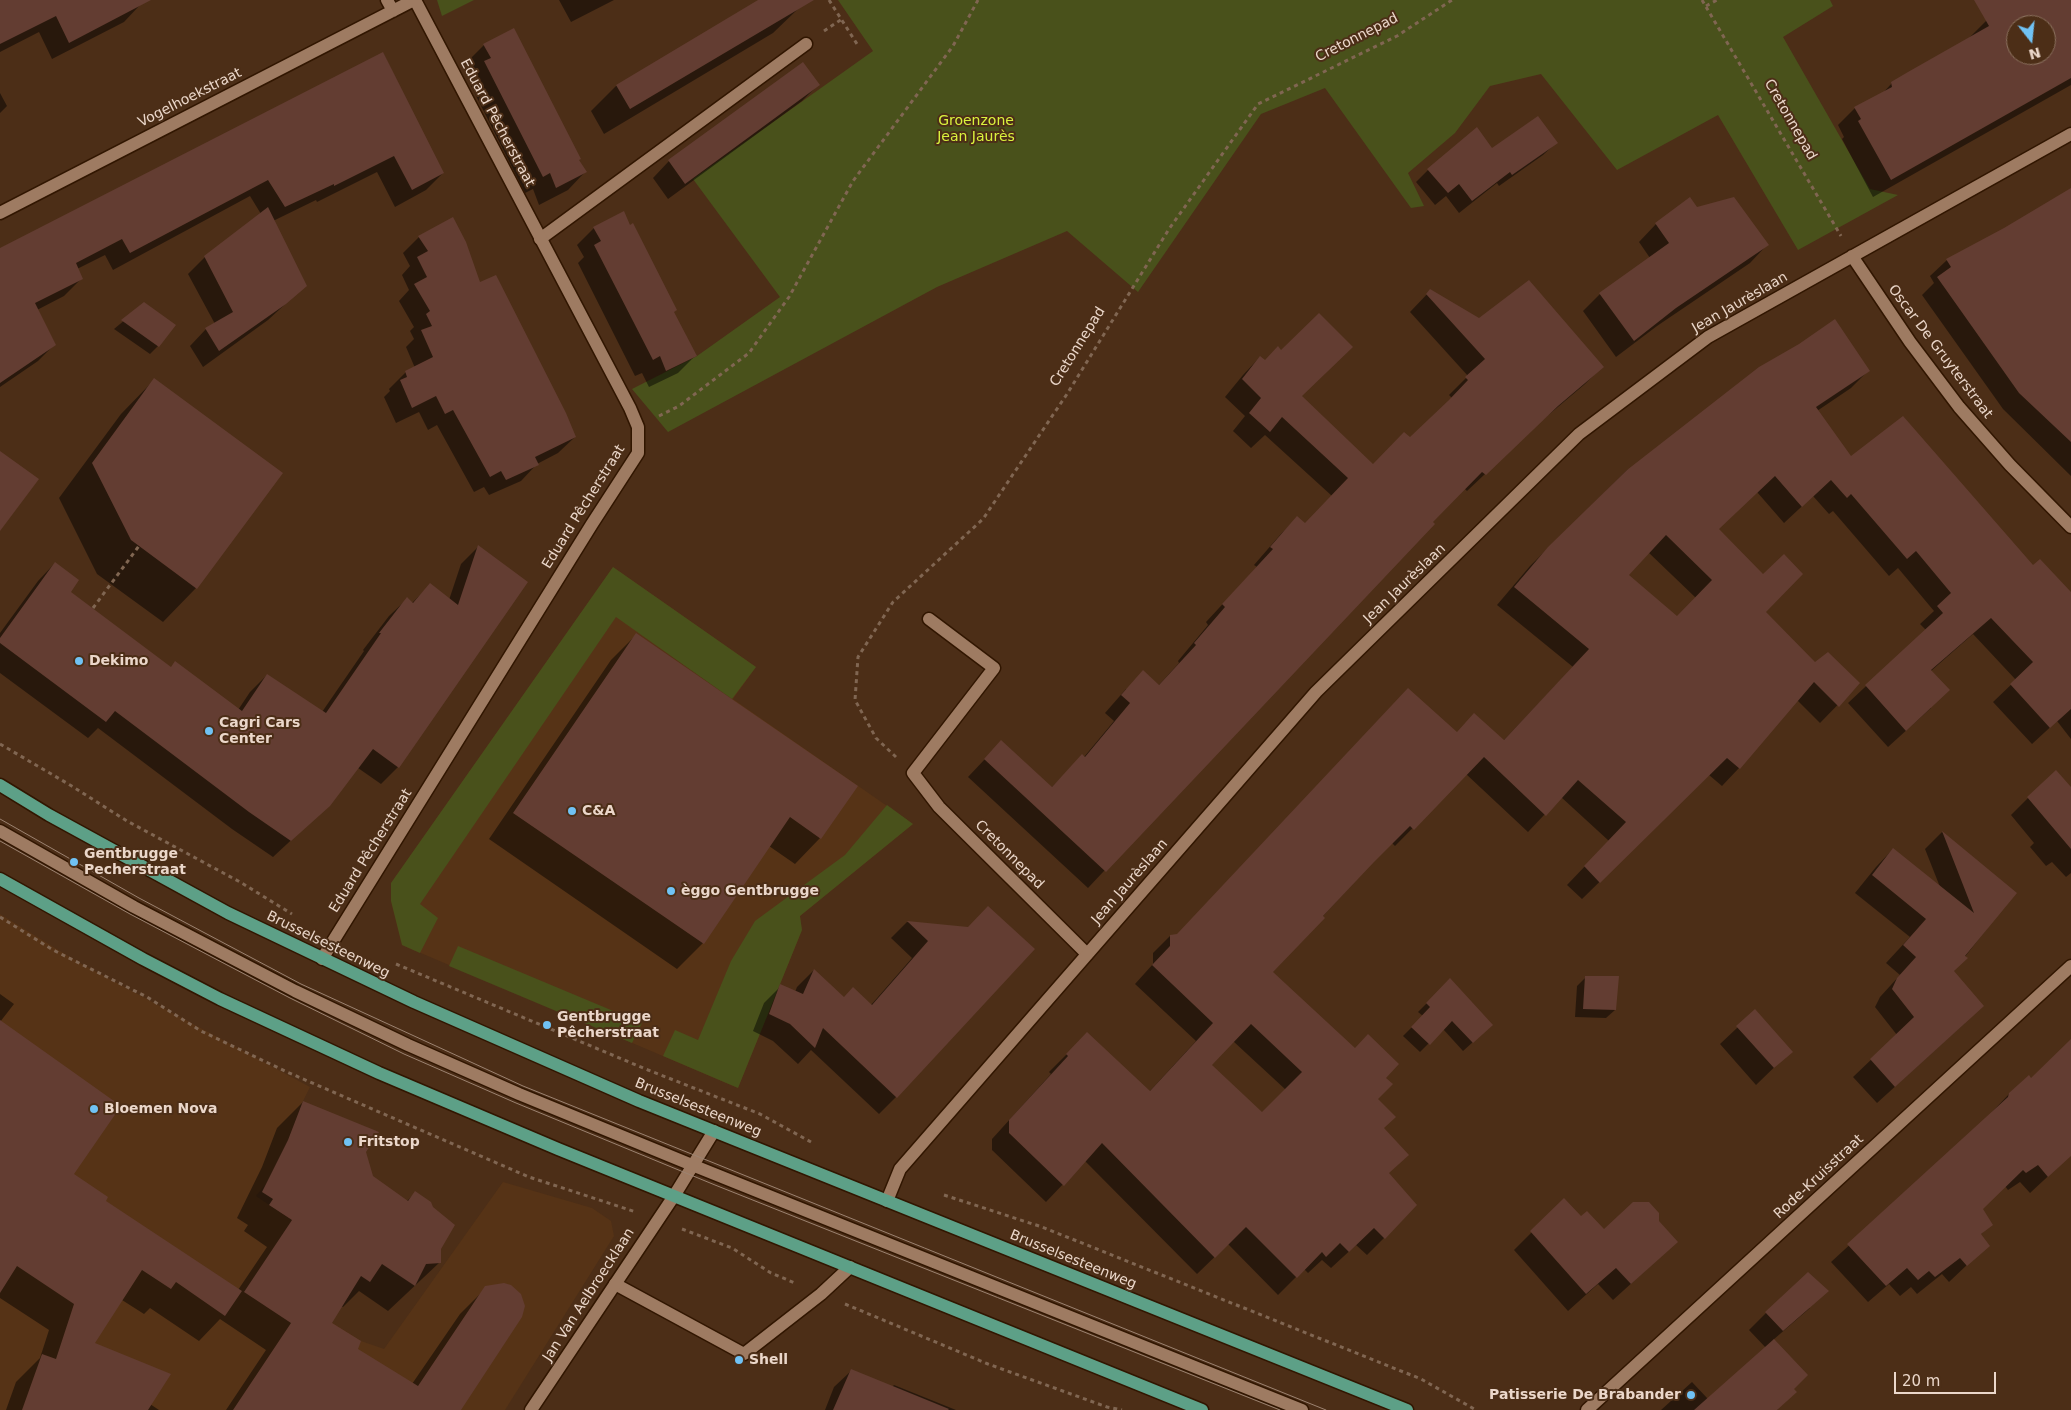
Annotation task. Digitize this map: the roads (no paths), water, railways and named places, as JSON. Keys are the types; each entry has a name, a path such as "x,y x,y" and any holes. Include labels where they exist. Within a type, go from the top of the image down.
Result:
{"main road":[{"name":"Brusselsesteenweg","path":"0,785 49,815 228,913 414,1002 714,1131 1407,1410"},
{"path":"0,879 143,959 220,999 379,1073 549,1146 1202,1410"}],"street":[{"name":"Vogelhoekstraat","path":"0,213 390,5 415,0"},
{"name":"Eduard Pêcherstraat","path":"322,959 586,533 638,453 638,427 415,0"},
{"path":"540,239 806,44"},
{"name":"Jean Jaurèslaan","path":"887,1201 900,1169 1316,692 1579,434 1708,337 2071,134"},
{"name":"Oscar De Gruyterstraat","path":"1852,256 1910,342 1959,408 2010,465 2071,527"},
{"name":"Cretonnepad","path":"929,619 994,668 913,773 939,807 1087,954"},
{"path":"0,831 134,907 295,991 408,1045 519,1094 692,1165 1302,1410"},
{"name":"Rode-Kruisstraat","path":"1587,1410 2071,966"},
{"name":"Jan Van Aelbroecklaan","path":"531,1410 674,1196 714,1131"},
{"path":"615,1284 744,1354 820,1294 850,1267"}],"tram line":[{"path":"0,819 139,898 301,984 523,1086 1326,1410"},
{"path":"0,841 130,914 290,998 404,1054 516,1103 715,1185 1280,1410"}],"place":[{"name":"Dekimo","path":"79,661"},
{"name":"Cagri Cars Center","path":"209,731"},
{"name":"C&A","path":"572,811"},
{"name":"Gentbrugge Pecherstraat","path":"74,862"},
{"name":"èggo Gentbrugge","path":"671,891"},
{"name":"Gentbrugge Pêcherstraat","path":"547,1025"},
{"name":"Bloemen Nova","path":"94,1109"},
{"name":"Fritstop","path":"348,1142"},
{"name":"Shell","path":"739,1360"},
{"name":"Patisserie De Brabander","path":"1691,1395"}],"park label":[{"name":"Groenzone Jean Jaurès","path":"976,130"}]}
